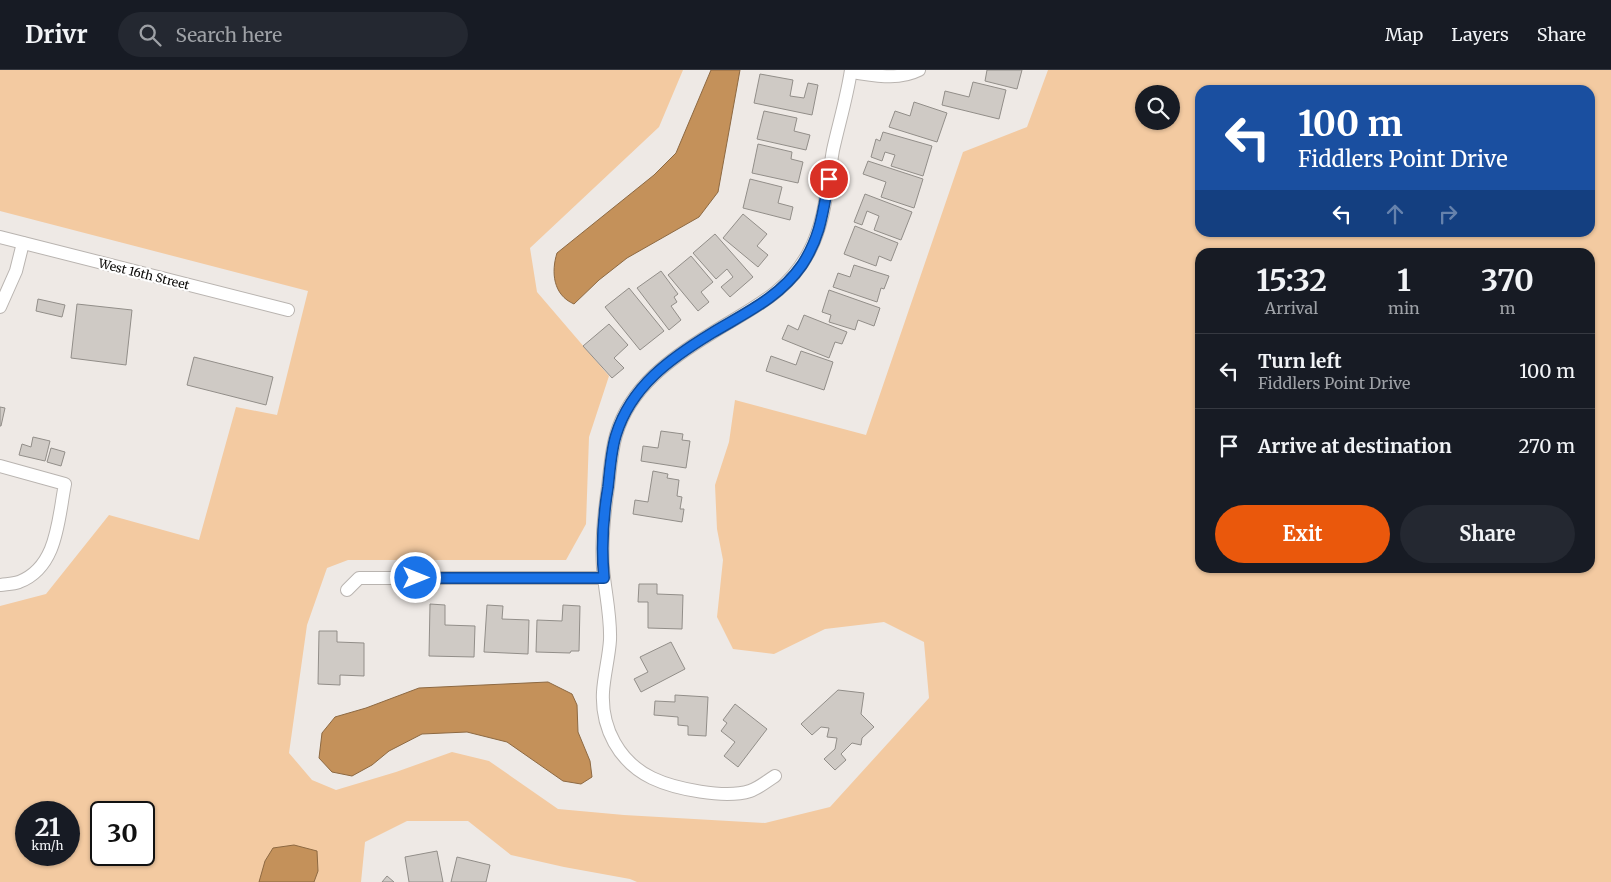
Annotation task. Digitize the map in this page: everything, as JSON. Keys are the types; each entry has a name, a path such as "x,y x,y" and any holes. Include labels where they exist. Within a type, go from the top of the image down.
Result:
{"street":[{"path":"775,776 751,791 726,794 709,793 660,782 631,765 611,738 602,706 610,639 602,546 611,459 621,421 631,401 645,383 657,371 712,333 756,308 774,295 801,266 818,231 824,209 834,148 851,71 891,77 904,76 919,70"},
{"name":"West 16th Street","path":"0,237 288,310"},
{"path":"0,307 16,271 23,243"},
{"path":"0,466 64,484 54,543 45,560 35,574 19,582 0,585"},
{"path":"347,590 359,578 604,578"}],"shaded area":[{"path":"0,70 683,70 659,127 530,248 537,292 609,376 589,437 586,524 566,560 348,560 327,568 307,625 289,753 312,780 336,790 396,772 452,752 489,761 558,809 624,815 765,823 830,807 929,698 924,642 884,622 825,629 774,654 733,649 717,617 723,560 717,529 715,485 729,442 735,400 866,435 963,152 1027,127 1048,70 1611,70 1611,882 637,882 511,855 468,821 407,821 365,842 361,882 0,882 0,606 46,594 109,515 199,540 236,407 277,415 308,291 0,211"},
{"path":"711,70 740,70 718,192 699,217 627,258 599,280 574,304 567,300 555,282 554,268 557,253 654,175 676,153"},
{"path":"548,682 572,694 577,705 578,732 590,761 592,777 581,784 563,781 507,742 467,732 422,734 389,751 372,765 352,776 332,772 319,758 322,733 335,717 366,708 419,688"},
{"path":"294,845 317,851 318,871 314,882 259,882 265,861 273,848"}],"building":[{"path":"987,70 1022,70 1017,89 985,81"},
{"path":"760,74 793,80 790,96 804,98 808,83 818,85 812,115 754,103"},
{"path":"973,82 1006,90 999,119 942,105 945,91 969,97"},
{"path":"914,102 947,113 937,142 889,127 895,111 910,116"},
{"path":"764,111 797,118 794,131 810,135 806,150 757,139"},
{"path":"883,132 932,146 923,176 891,166 895,155 885,152 882,161 871,157 876,139 880,141"},
{"path":"758,144 792,152 791,159 803,162 798,183 752,173"},
{"path":"868,161 923,179 914,208 881,197 886,182 863,174"},
{"path":"750,179 782,187 778,203 793,207 790,220 743,208"},
{"path":"865,194 912,212 901,240 874,230 879,216 867,211 862,225 854,222"},
{"path":"743,214 767,234 757,246 768,255 758,267 723,238"},
{"path":"855,226 898,243 891,261 879,256 876,266 844,254"},
{"path":"715,234 753,277 730,297 721,287 733,277 727,269 716,279 693,253"},
{"path":"691,256 713,282 701,292 709,302 698,311 668,275"},
{"path":"854,265 889,276 884,289 881,288 877,302 833,287 838,273 850,277"},
{"path":"661,271 678,294 674,297 677,302 671,306 681,320 669,330 637,288"},
{"path":"629,288 664,331 640,350 605,307"},
{"path":"829,290 880,308 874,326 858,320 855,330 829,322 831,315 822,312"},
{"path":"38,299 65,305 62,317 36,311"},
{"path":"77,304 132,310 126,365 71,358"},
{"path":"804,315 847,332 842,344 835,342 829,358 782,339 788,325 798,330"},
{"path":"609,324 628,345 614,358 624,368 612,378 583,346"},
{"path":"801,351 833,362 824,390 766,371 771,356 796,365"},
{"path":"194,357 273,377 266,405 187,385"},
{"path":"0,407 5,408 1,426 0,426"},
{"path":"661,431 683,434 682,440 690,441 686,468 641,461 643,446 658,448"},
{"path":"33,437 50,441 45,461 19,455 22,444 31,447"},
{"path":"51,448 65,452 61,466 47,462"},
{"path":"653,471 668,474 667,478 679,480 677,496 682,497 680,509 684,509 682,522 633,514 635,500 648,502"},
{"path":"639,584 657,584 657,594 683,595 682,629 648,628 648,602 638,602"},
{"path":"430,604 445,605 445,625 475,626 474,657 429,656"},
{"path":"487,605 503,606 502,619 529,620 528,654 484,652"},
{"path":"563,605 580,606 579,651 571,651 570,653 536,652 537,620 562,621"},
{"path":"319,631 337,631 337,642 364,643 364,676 340,675 340,685 318,684"},
{"path":"671,642 685,669 641,692 634,679 648,672 640,657"},
{"path":"838,690 864,693 861,714 874,727 862,738 861,745 852,743 841,754 846,760 835,770 824,759 835,749 837,738 827,737 829,728 821,727 812,735 801,724"},
{"path":"675,695 708,697 706,736 688,735 688,726 678,725 678,717 654,715 655,701 675,702"},
{"path":"735,704 767,729 738,767 724,756 735,742 721,731 727,723 723,720"},
{"path":"437,851 443,882 409,882 405,857"},
{"path":"457,857 490,865 486,882 451,882"},
{"path":"387,876 394,882 382,882"}],"route":[{"path":"416,578 604,578 602,546 611,459 621,421 631,401 657,371 679,354 756,308 787,283 810,252 824,209 829,179"}]}
